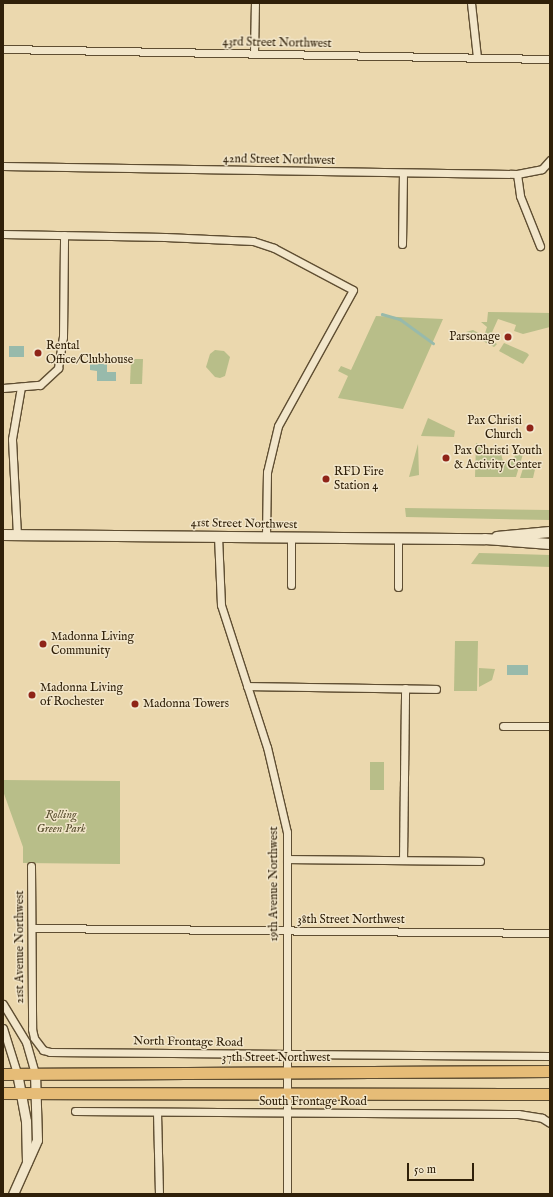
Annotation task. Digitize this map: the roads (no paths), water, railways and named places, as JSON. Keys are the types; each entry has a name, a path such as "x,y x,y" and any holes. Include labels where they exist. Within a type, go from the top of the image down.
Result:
{"main road":[{"name":"41st Street Northwest","path":"485,539 550,532"},
{"name":"41st Street Northwest","path":"3,535 485,539 550,544"},
{"name":"37th Street Northwest","path":"3,1074 285,1070 550,1071"},
{"path":"3,1093 285,1092 550,1094"}],"street":[{"path":"254,53 255,3"},
{"path":"471,3 477,57"},
{"name":"43rd Street Northwest","path":"3,49 550,59"},
{"name":"42nd Street Northwest","path":"3,166 517,174 542,169 550,160"},
{"path":"402,244 403,173"},
{"path":"517,174 520,196 540,246"},
{"path":"3,234 252,241 274,248 353,290 288,407 274,439 267,472 266,537"},
{"path":"3,388 40,385 58,368 63,337 64,235"},
{"path":"17,535 12,439 21,387"},
{"name":"19th Avenue Northwest","path":"218,536 221,604 267,747 283,812 287,859 285,1054 287,1194"},
{"path":"291,537 291,585"},
{"path":"398,538 398,587"},
{"path":"247,686 436,688"},
{"path":"403,860 405,688"},
{"path":"503,726 550,726"},
{"path":"287,859 480,861"},
{"name":"21st Avenue Northwest","path":"31,866 32,1029"},
{"name":"38th Street Northwest","path":"32,928 550,933"},
{"path":"3,1004 26,1042 35,1073 37,1092 36,1140 13,1194"},
{"path":"3,1028 17,1073 26,1121 27,1163"},
{"name":"North Frontage Road","path":"32,1029 38,1044 50,1052 550,1056"},
{"name":"South Frontage Road","path":"75,1111 285,1114 518,1114 538,1117 550,1123"},
{"path":"157,1112 159,1194"}],"waterway":[{"path":"382,314 400,319 433,343"}],"place":[{"name":"Parsonage","path":"508,337"},
{"name":"Rental Office/Clubhouse","path":"38,353"},
{"name":"Pax Christi Church","path":"530,428"},
{"name":"Pax Christi Youth & Activity Center","path":"446,458"},
{"name":"RFD Fire Station 4","path":"326,479"},
{"name":"Madonna Living Community","path":"43,644"},
{"name":"Madonna Living of Rochester","path":"32,695"},
{"name":"Madonna Towers","path":"135,704"}],"park label":[{"name":"Rolling Green Park","path":"61,822"}]}
